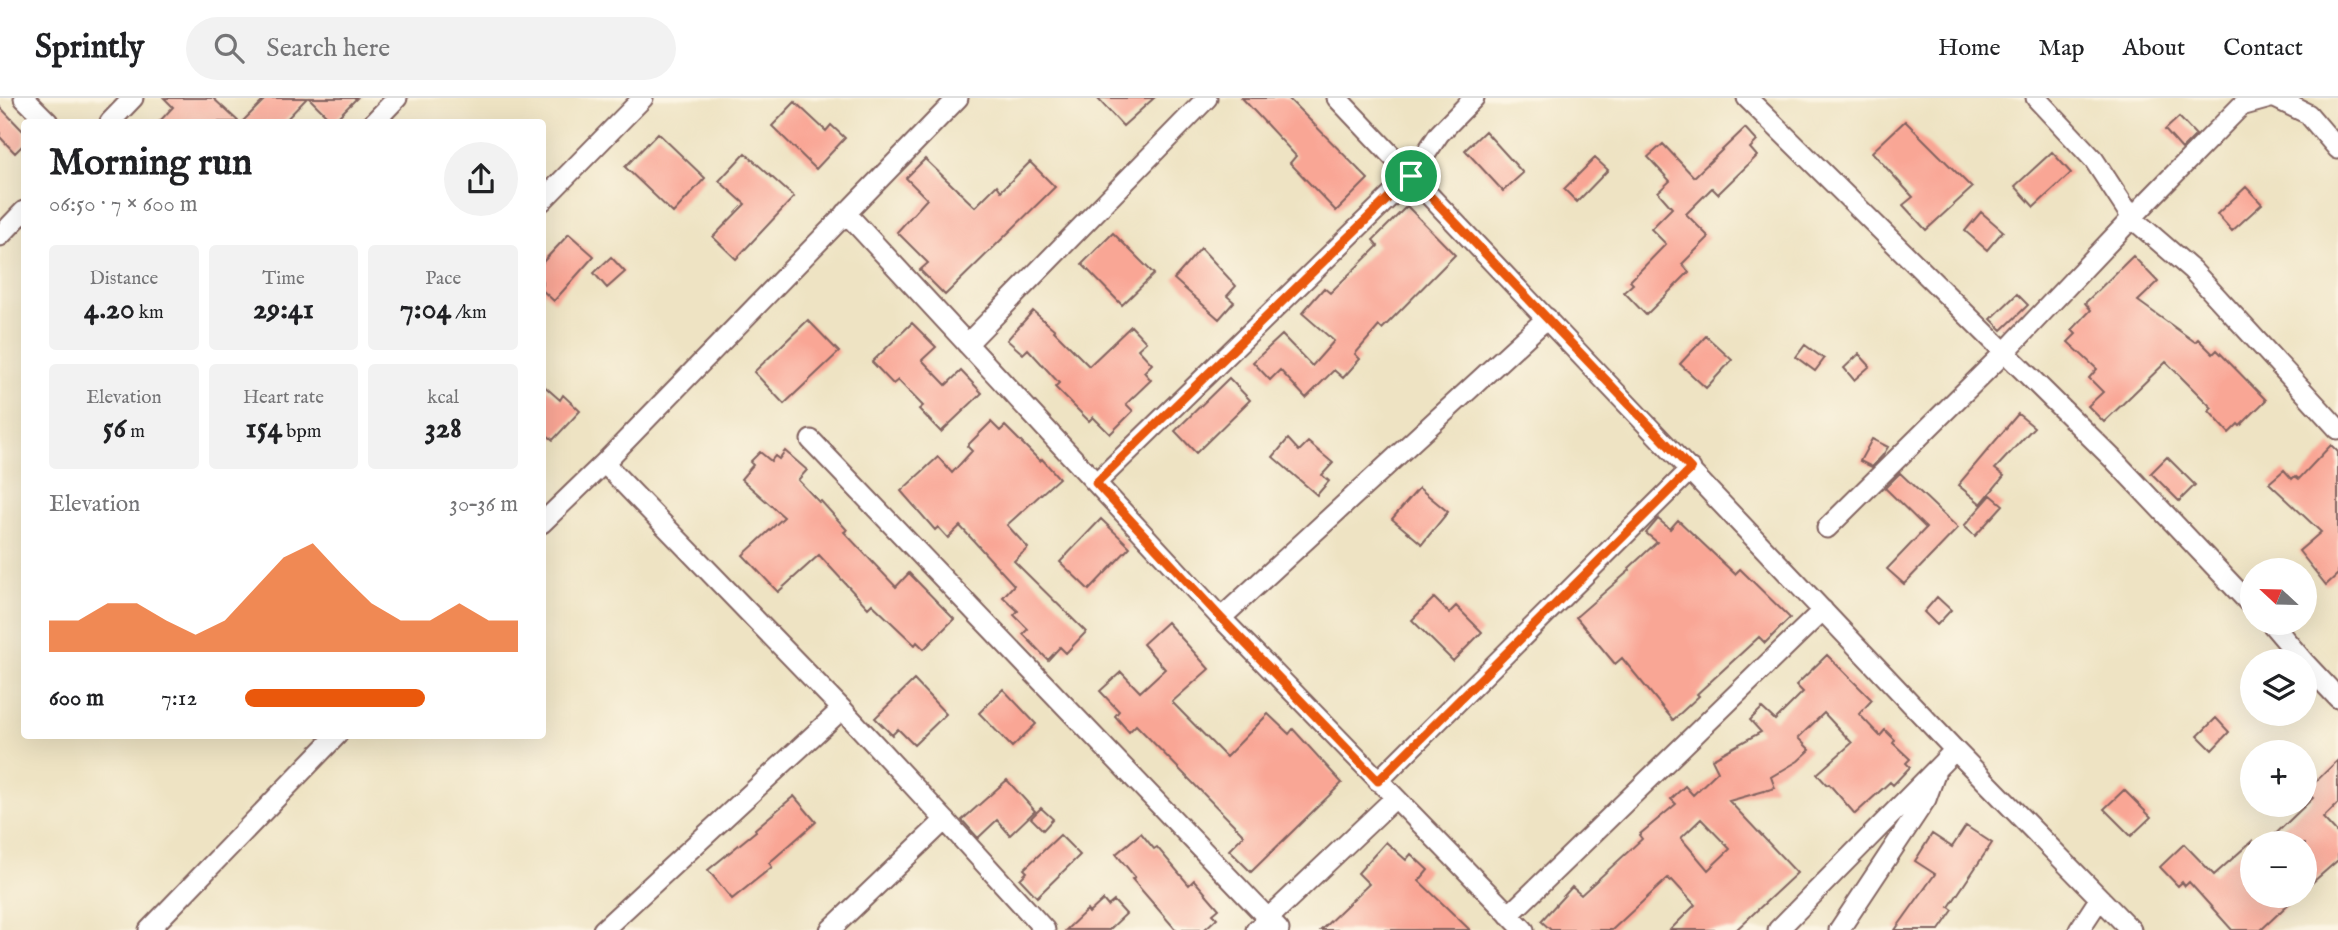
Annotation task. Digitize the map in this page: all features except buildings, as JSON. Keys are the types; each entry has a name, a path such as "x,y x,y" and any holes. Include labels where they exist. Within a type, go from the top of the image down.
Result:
{"street":[{"path":"23,98 45,119"},
{"path":"113,119 133,98"},
{"path":"377,119 397,98"},
{"path":"546,197 643,98"},
{"path":"546,519 604,463 958,98"},
{"path":"967,344 1207,98"},
{"path":"1337,98 1955,750 2131,930"},
{"path":"1096,483 1411,176 1439,134 1474,98"},
{"path":"1747,98 2115,461 2240,593"},
{"path":"2036,98 2094,160 2132,218 2192,270 2338,429"},
{"path":"1827,528 2004,353 2241,106 2273,98 2308,114 2338,149"},
{"path":"846,213 1221,618 1524,930"},
{"path":"0,236 21,214"},
{"path":"1221,618 1546,318"},
{"path":"811,440 1268,926 1395,798"},
{"path":"604,463 842,709 1045,930"},
{"path":"1378,781 1691,469"},
{"path":"1509,915 1823,610"},
{"path":"2281,635 2293,649"},
{"path":"2317,676 2338,698"},
{"path":"603,930 842,709"},
{"path":"149,930 333,739"},
{"path":"1778,930 1955,750"},
{"path":"1839,930 1926,799 1938,767"},
{"path":"830,930 945,820"},
{"path":"2079,930 2100,898"}],"route":[{"path":"1411,176 1691,469 1378,781 1096,483 1411,176"}]}
